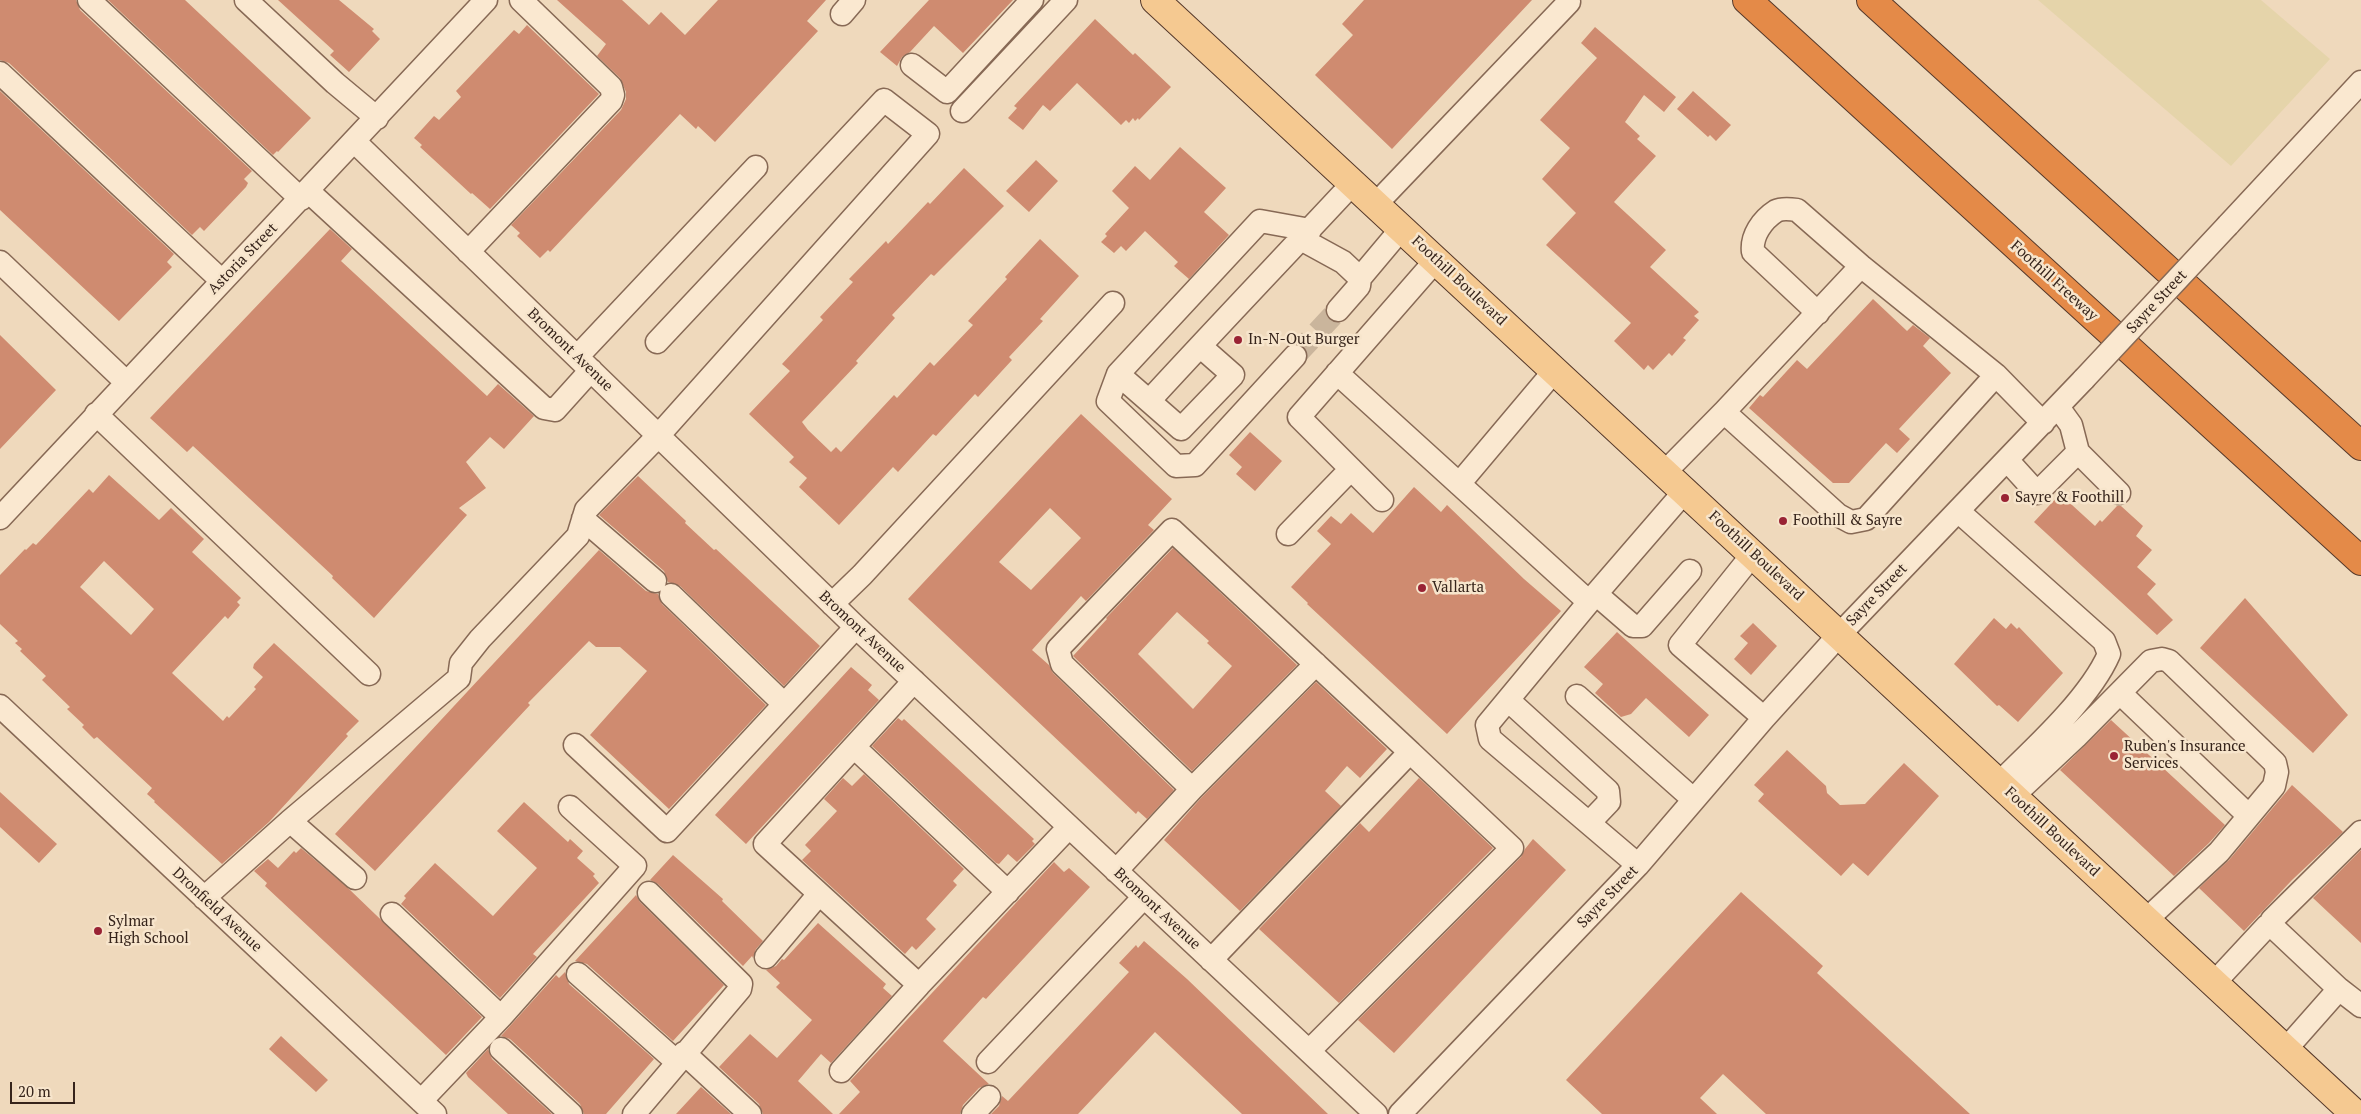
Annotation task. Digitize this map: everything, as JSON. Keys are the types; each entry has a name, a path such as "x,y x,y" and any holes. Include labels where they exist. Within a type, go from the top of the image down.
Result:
{"highway":[{"name":"Foothill Freeway","path":"1747,0 2359,560"},
{"path":"1871,0 2361,446"}],"main road":[{"name":"Foothill Boulevard","path":"1155,0 2355,1114"}],"street":[{"path":"89,0 304,195 544,408 555,410 584,364 756,167"},
{"path":"246,0 335,83 377,118"},
{"name":"Astoria Street","path":"0,518 126,382 355,142 486,0"},
{"path":"468,252 611,101 613,95 611,87 521,0"},
{"path":"912,65 947,92 1032,0"},
{"path":"962,111 1066,0"},
{"path":"1376,204 1569,2"},
{"path":"0,73 222,281"},
{"name":"Sayre Street","path":"1400,1114 1638,865 1693,799 1840,634 2084,379 2361,82"},
{"path":"204,898 290,821 459,678 461,663 480,639 578,536 586,510 658,436 928,134 884,100 657,342"},
{"name":"Bromont Avenue","path":"355,142 856,627 1376,1114"},
{"path":"1149,401 1353,183"},
{"path":"1818,313 1753,252 1752,243 1756,232 1776,211 1785,209 1797,210 1861,266 1996,375 2050,415 2071,425 2078,452 2119,493"},
{"path":"1295,356 1195,465 1176,466 1108,401 1118,374 1260,221 1305,234 1344,262 1360,278"},
{"path":"1338,310 1359,286 1360,278 1402,228"},
{"path":"1382,500 1299,417 1436,260"},
{"path":"0,262 126,382"},
{"path":"1665,472 1861,266"},
{"path":"832,604 1113,303"},
{"path":"1118,374 1181,429 1233,375 1200,346"},
{"path":"1459,484 1555,370"},
{"path":"1338,373 1459,484 1592,598 1633,626 1642,626 1690,571"},
{"path":"1724,412 1838,514 1851,522 1866,519 1996,375"},
{"path":"96,414 369,674"},
{"path":"2007,460 2037,493 2078,452"},
{"path":"1288,534 1351,469"},
{"path":"1638,865 1490,739 1487,725 1592,598 1685,491"},
{"path":"1958,511 2104,641 2109,654 2101,674 2043,740 2006,790"},
{"path":"583,518 663,588 784,704"},
{"path":"1192,789 1062,664 1058,649 1172,530 1512,848 1309,1051"},
{"path":"1753,554 1680,645 1764,718"},
{"path":"574,745 667,830 856,627"},
{"path":"2006,790 2120,693 2151,661 2162,659 2169,661 2277,766 2274,786 2219,852 2146,920"},
{"path":"1116,871 1192,789 1316,664"},
{"path":"914,681 765,844 919,986"},
{"path":"2120,693 2249,816"},
{"path":"1577,696 1693,799"},
{"path":"1508,700 1608,791 1609,802 1589,823"},
{"name":"Dronfield Avenue","path":"0,706 428,1107"},
{"path":"854,747 1008,892"},
{"path":"1211,960 1410,752"},
{"path":"428,1107 501,1017 635,866 570,807"},
{"path":"290,821 355,878"},
{"path":"841,1071 1069,827"},
{"path":"2361,832 2272,920 2272,926 2339,989 2361,1006"},
{"path":"634,1114 740,990 741,984 649,893"},
{"path":"766,957 819,894"},
{"path":"988,1062 1144,897"},
{"path":"392,914 501,1017"},
{"path":"2214,983 2267,926 2272,926"},
{"path":"578,974 750,1114"},
{"path":"2286,1049 2339,989"},
{"path":"501,1049 571,1114"},
{"path":"973,1114 989,1097"}],"shaded area":[{"path":"2038,0 2261,0 2330,59 2231,166"}],"building":[{"path":"0,0 76,0 80,10 252,171 244,179 248,183 246,187 204,231 200,227 192,235 9,63 0,60"},
{"path":"108,0 185,0 311,118 273,155"},
{"path":"278,0 339,0 374,29 372,31 380,39 349,72 330,55 334,51"},
{"path":"557,0 622,0 649,25 661,12 685,35 718,0 826,0 807,21 818,31 715,142 698,126 696,129 680,114 550,252 548,250 540,258 517,236 520,233 511,225 621,110 626,99 626,92 620,78 597,56 606,44"},
{"path":"929,0 1013,0 963,53 934,26 910,52 902,57 897,66 880,52"},
{"path":"1364,0 1532,0 1392,149 1315,75 1353,35 1342,24"},
{"path":"1095,19 1171,87 1139,120 1138,118 1135,121 1133,118 1129,123 1126,120 1121,125 1077,83 1050,111 1043,105 1023,130 1008,118 1017,108 1014,106"},
{"path":"527,25 599,94 490,209 420,147 422,145 414,138 434,116 439,120 461,97 456,91 514,30 519,34"},
{"path":"1595,27 1676,97 1664,112 1644,95 1625,122 1640,136 1637,139 1656,156 1614,202 1666,250 1650,267 1699,312 1694,316 1699,320 1683,338 1686,340 1672,356 1669,353 1653,370 1648,365 1644,370 1614,341 1631,323 1546,245 1576,213 1542,179 1570,148 1540,120 1597,58 1581,43"},
{"path":"0,91 174,254 167,262 172,267 119,321 0,210"},
{"path":"1693,91 1731,125 1716,141 1710,135 1708,137 1677,109"},
{"path":"1180,147 1226,188 1204,212 1229,235 1189,279 1174,266 1178,262 1145,231 1126,251 1121,246 1114,253 1101,242 1107,236 1105,234 1129,208 1112,191 1135,166 1150,180"},
{"path":"1036,160 1058,181 1029,212 1006,191"},
{"path":"964,168 1004,206 934,276 931,274 892,315 895,318 856,361 858,363 802,422 831,452 836,447 841,452 894,395 897,398 930,362 934,366 973,325 968,321 1007,279 1005,277 1040,239 1079,276 1040,319 1043,321 1009,357 1012,360 978,397 975,394 936,436 933,434 898,472 893,467 839,525 799,487 807,478 789,462 794,457 749,414 790,371 782,364 823,320 820,317 853,282 849,279 886,241 888,244 928,202 930,204"},
{"path":"330,229 352,249 341,261 487,396 498,384 534,416 504,449 490,437 466,462 486,488 459,508 467,515 374,618 332,578 333,576 193,446 187,452 150,418"},
{"path":"1873,299 1907,331 1913,325 1930,338 1923,346 1951,373 1899,429 1910,439 1897,453 1886,443 1849,483 1833,483 1749,408 1760,395 1763,397 1797,360 1807,369"},
{"path":"0,335 56,390 0,449"},
{"path":"1081,414 1172,499 1148,525 1154,530 1086,601 1081,596 1032,650 1049,665 1053,673 1174,790 1147,819 1138,811 1136,814 908,599","holes":["1050,508 1081,538 1031,590 999,562"]},
{"path":"1250,432 1282,461 1255,491 1236,474 1242,467 1229,455"},
{"path":"109,475 159,520 171,508 204,539 192,552 241,598 237,602 240,605 228,619 225,616 172,673 223,721 227,716 229,718 256,689 254,687 263,677 253,668 254,664 274,643 359,721 346,734 348,736 269,822 222,864 154,802 147,794 152,788 97,737 94,739 82,727 84,725 67,709 70,707 42,680 46,676 20,651 22,649 15,643 18,641 0,624 0,575 25,549 33,543 36,545 89,489 93,493","holes":["104,561 154,609 131,635 80,587"]},
{"path":"638,476 686,521 685,523 714,550 716,549 820,646 784,686 680,586 668,582 664,571 599,515"},
{"name":"Vallarta","path":"1414,487 1441,512 1447,505 1524,579 1561,611 1447,734 1291,587 1331,544 1317,531 1331,516 1341,524 1351,513 1373,533"},
{"path":"2060,494 2095,526 2100,520 2102,522 2117,506 2121,506 2143,526 2136,536 2152,550 2137,567 2156,584 2147,594 2173,620 2157,635 2034,522"},
{"path":"1173,548 1297,665 1192,771 1073,656 1106,618","holes":["1177,612 1209,641 1207,643 1232,666 1193,709 1138,654"]},
{"path":"599,550 646,591 658,594 662,604 766,705 669,809 590,735 647,671 620,647 596,647 589,641 528,703 530,705 375,871 335,834"},
{"path":"2245,598 2348,715 2313,753 2200,648"},
{"path":"1994,618 2006,629 2011,623 2017,629 2019,627 2063,673 2018,722 1999,705 1997,706 1954,664"},
{"path":"1753,623 1777,646 1751,675 1734,659 1748,643 1740,636"},
{"path":"1617,632 1709,715 1689,737 1646,698 1631,714 1621,717 1595,693 1603,684 1584,667"},
{"path":"851,667 872,685 868,690 879,700 746,844 715,815"},
{"path":"1316,682 1387,749 1360,778 1347,766 1325,791 1341,806 1240,911 1164,840 1201,798"},
{"path":"898,718 902,721 904,719 1034,839 1032,841 1035,844 1017,862 1008,854 999,864 996,863 872,746"},
{"path":"2111,720 2225,825 2174,876 2060,770"},
{"path":"1787,750 1826,786 1827,793 1840,805 1865,804 1904,763 1939,796 1868,876 1853,863 1841,876 1758,801 1764,794 1754,785"},
{"path":"864,774 964,869 953,881 957,885 926,919 936,929 916,950 912,946 905,954 802,860 811,851 805,845 837,811 824,799 843,778 852,786"},
{"path":"1419,778 1493,848 1339,1003 1259,929 1360,823 1369,832"},
{"path":"2292,785 2343,832 2292,880 2244,931 2199,888 2229,860"},
{"path":"0,792 57,844 39,863 0,827"},
{"path":"524,802 568,842 570,839 583,851 577,858 595,874 593,876 599,883 533,954 537,957 500,998 401,904 406,898 404,896 435,863 493,916 537,868 497,831"},
{"path":"1533,839 1566,870 1394,1053 1358,1020 1521,857"},
{"path":"301,848 349,889 482,1017 446,1055 265,886 267,883 254,871 268,859 278,868 294,851 296,853"},
{"path":"2361,850 2361,943 2313,898"},
{"path":"673,855 723,899 722,901 763,941 756,949 753,958 752,956 743,966 658,884 650,880"},
{"path":"1054,862 1064,872 1069,868 1090,887 986,999 983,997 943,1041 989,1084 979,1088 963,1105 960,1114 839,1114 860,1092 850,1081"},
{"path":"1741,892 1823,966 1817,973 1970,1114 1766,1114 1723,1074 1700,1098 1717,1114 1602,1114 1566,1080"},
{"path":"636,895 640,902 724,985 673,1041 587,964 575,961"},
{"path":"818,923 886,984 883,988 892,996 831,1063 821,1054 798,1081 833,1114 763,1114 759,1104 719,1067 750,1034 777,1058 812,1020 776,987 780,983 766,970 776,966 782,959 784,960"},
{"path":"1144,941 1187,979 1328,1114 1242,1114 1155,1032 1078,1114 991,1114 999,1106 1002,1096 1008,1101 1129,972 1119,963 1136,945 1138,948"},
{"path":"565,972 569,984 654,1059 606,1114 584,1114 580,1104 510,1039 501,1036 556,975 559,978"},
{"path":"281,1036 328,1080 316,1092 269,1049"},
{"path":"488,1049 492,1059 552,1114 508,1114 468,1077 466,1073"},
{"path":"701,1087 731,1114 676,1114"}],"tunnel":[{"path":"1295,356 1338,310"}],"place":[{"name":"In-N-Out Burger","path":"1238,340"},
{"name":"Sayre & Foothill","path":"2005,498"},
{"name":"Foothill & Sayre","path":"1783,521"},
{"name":"Vallarta","path":"1422,588"},
{"name":"Ruben's Insurance Services","path":"2114,756"},
{"name":"Sylmar High School","path":"98,931"}]}
